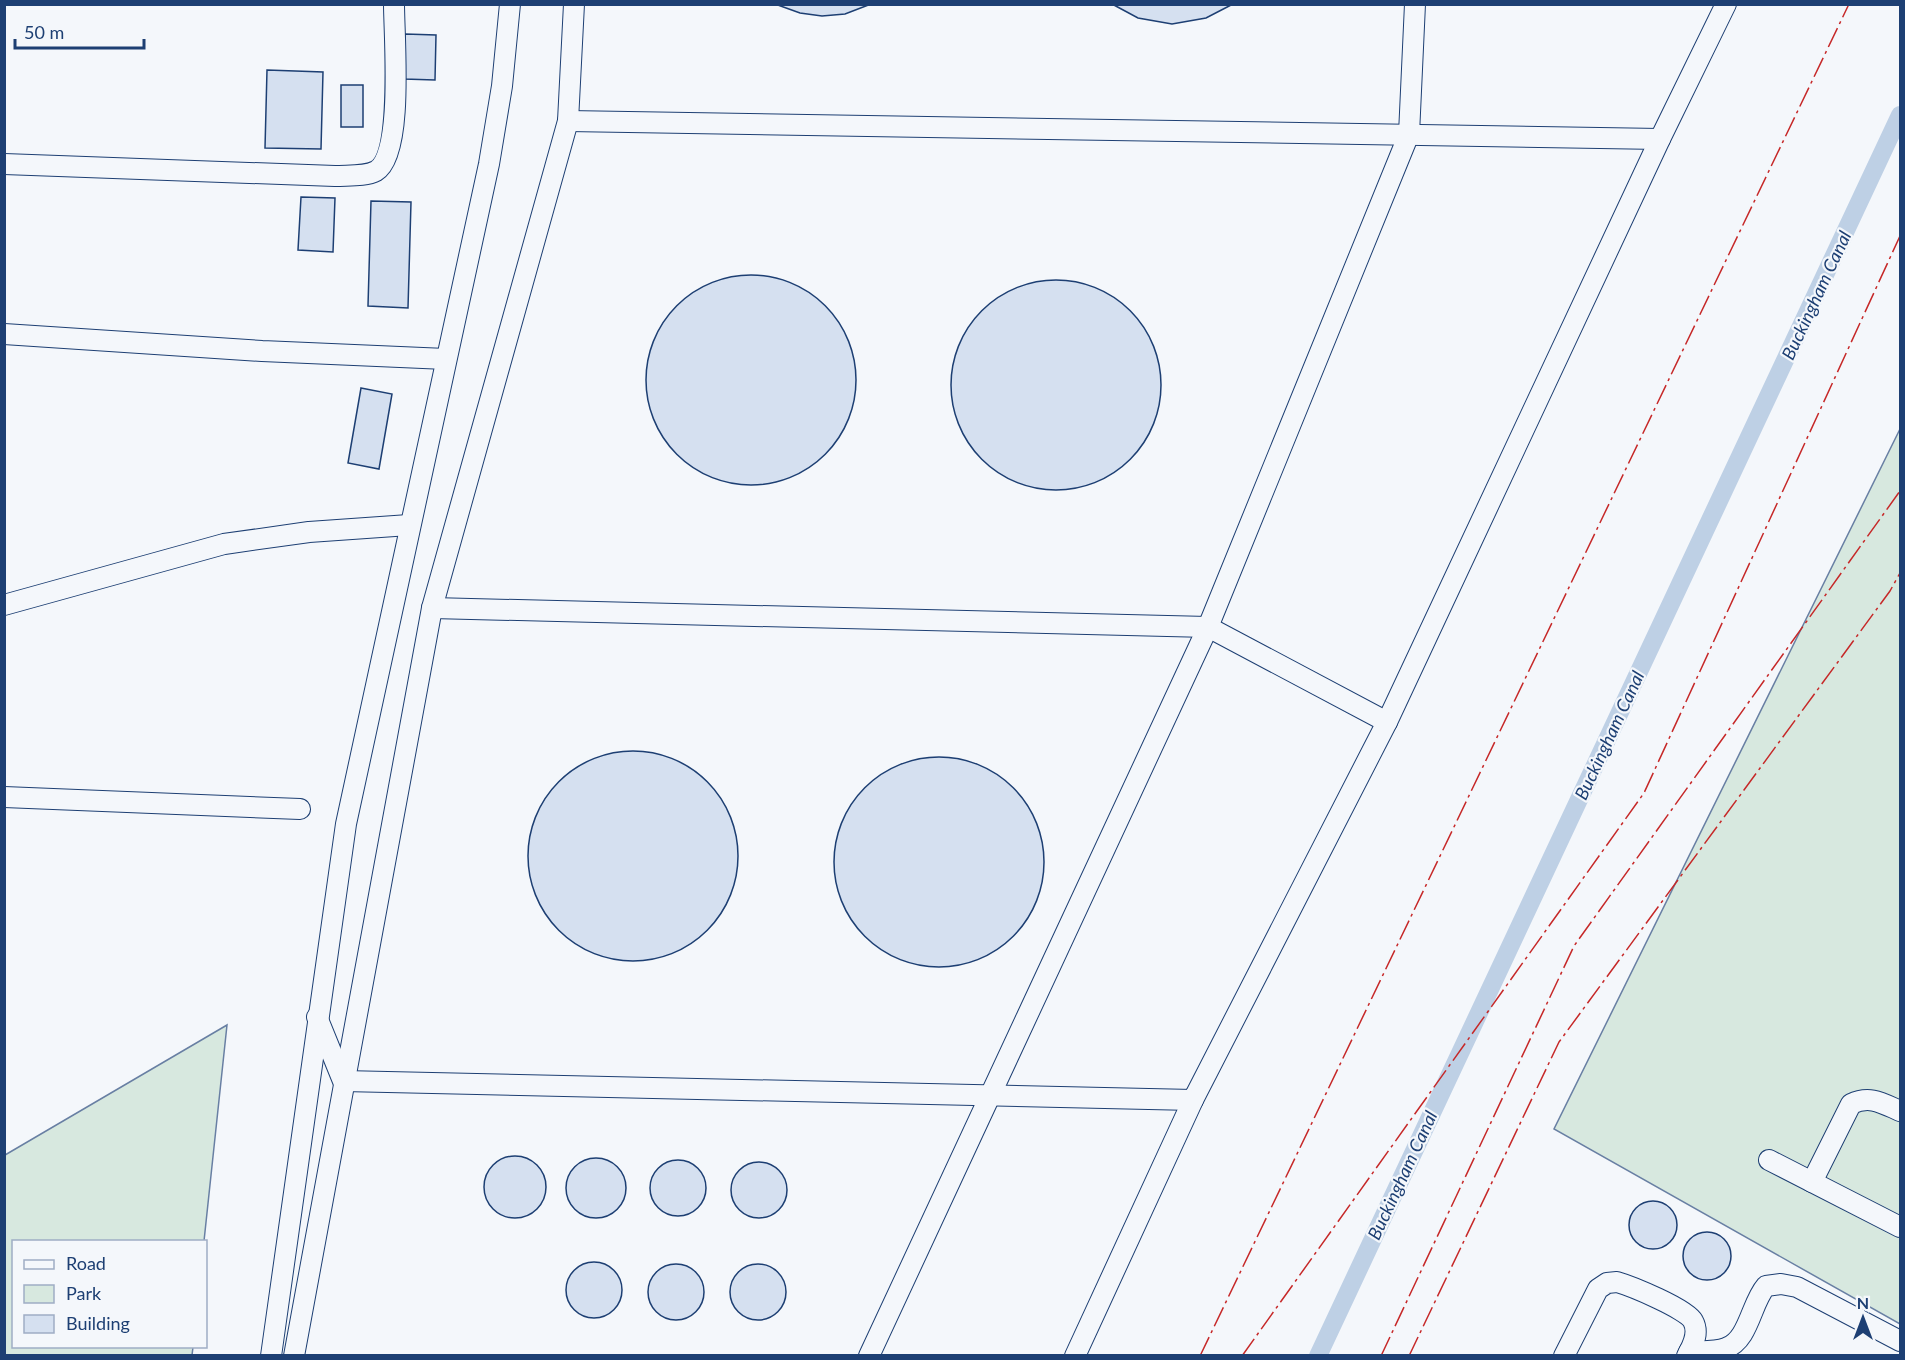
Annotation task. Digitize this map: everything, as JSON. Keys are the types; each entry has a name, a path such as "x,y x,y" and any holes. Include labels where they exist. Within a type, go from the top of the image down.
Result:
{"lane":[{"path":"4,164 335,176 376,171 386,161 394,131 394,4"},
{"path":"276,1352 318,1017 346,824 489,164 502,86 510,4"},
{"path":"294,1356 432,608 568,121 574,4"},
{"path":"869,1356 1208,627 1409,134 1415,4"},
{"path":"1075,1356 1193,1100 1387,722 1660,139 1726,4"},
{"path":"568,121 1660,139"},
{"path":"4,334 262,351 446,359"},
{"path":"4,605 224,543 309,532 409,525"},
{"path":"432,608 1208,627 1387,722"},
{"path":"4,797 300,809"},
{"path":"318,1017 343,1081"},
{"path":"343,1081 1193,1100"},
{"path":"1812,1182 1851,1104 1863,1098 1875,1099 1900,1112"},
{"path":"1769,1160 1900,1227"},
{"path":"1564,1356 1598,1289 1607,1283 1617,1282 1689,1315 1696,1329 1695,1339 1688,1354"},
{"path":"1688,1354 1726,1349 1735,1343 1741,1335 1757,1296 1766,1286 1782,1284 1797,1287 1900,1341"}],"green space":[{"path":"1900,429 1900,1324 1554,1129"},
{"path":"227,1025 204,1240 12,1240 12,1348 193,1348 192,1355 5,1355 5,1155"}],"building":[{"path":"775,4 871,4 845,14 822,16 800,13"},
{"path":"1112,4 1233,4 1206,18 1172,24 1138,18"},
{"path":"405,34 436,35 435,80 404,79"},
{"path":"267,70 323,72 321,149 265,148"},
{"path":"341,85 363,85 363,127 341,127"},
{"path":"301,197 335,198 333,252 298,250"},
{"path":"371,201 411,202 408,308 368,306"},
{"path":"751,275 771,277 791,283 809,293 825,306 838,322 848,340 854,360 856,380 854,400 848,420 838,438 825,454 809,467 791,477 771,483 751,485 731,483 711,477 693,467 677,454 664,438 654,420 648,400 646,380 648,360 654,340 664,322 677,306 693,293 711,283 731,277"},
{"path":"1056,280 1076,282 1096,288 1123,304 1137,318 1153,345 1159,365 1161,385 1159,405 1153,425 1137,452 1123,466 1096,482 1076,488 1056,490 1036,488 1016,482 989,466 975,452 959,425 953,405 951,385 953,365 959,345 975,318 989,304 1016,288 1036,282"},
{"path":"361,388 392,394 379,469 348,463"},
{"path":"633,751 653,753 673,759 691,769 707,782 720,798 730,816 736,836 738,856 736,876 730,896 720,914 707,930 691,943 673,953 653,959 633,961 613,959 593,953 575,943 559,930 546,914 536,896 530,876 528,856 530,836 536,816 546,798 559,782 575,769 593,759 613,753"},
{"path":"939,757 959,759 979,765 997,775 1013,788 1026,804 1036,822 1042,842 1044,862 1042,882 1036,902 1026,920 1013,936 997,949 979,959 959,965 939,967 919,965 899,959 881,949 865,936 852,920 842,902 836,882 834,862 836,842 842,822 852,804 865,788 881,775 899,765 919,759"},
{"path":"515,1156 537,1165 546,1187 537,1209 515,1218 493,1209 484,1187 493,1165"},
{"path":"590,1158 602,1158 618,1166 624,1176 626,1188 624,1200 618,1210 602,1218 590,1218 574,1210 566,1194 566,1182 574,1166"},
{"path":"678,1160 689,1162 698,1168 704,1177 706,1188 704,1199 698,1208 689,1214 678,1216 667,1214 658,1208 652,1199 650,1188 652,1177 658,1168 667,1162"},
{"path":"759,1162 770,1164 779,1170 785,1179 787,1190 785,1201 779,1210 770,1216 759,1218 748,1216 739,1210 733,1201 731,1190 733,1179 739,1170 748,1164"},
{"path":"1653,1201 1670,1208 1677,1225 1670,1242 1653,1249 1636,1242 1629,1225 1636,1208"},
{"path":"1702,1232 1712,1232 1727,1242 1731,1256 1730,1265 1721,1276 1712,1280 1702,1280 1687,1270 1683,1261 1683,1251 1693,1236"},
{"path":"594,1262 614,1270 622,1290 614,1310 594,1318 574,1310 566,1290 574,1270"},
{"path":"676,1264 696,1272 704,1292 696,1312 676,1320 656,1312 648,1292 656,1272"},
{"path":"758,1264 778,1272 786,1292 778,1312 758,1320 738,1312 730,1292 738,1272"}],"waterway":[{"name":"Buckingham Canal","path":"1318,1356 1900,115"}],"power":[{"path":"1200,1356 1849,4"},
{"path":"1242,1356 1644,793 1900,236"},
{"path":"1381,1356 1574,946 1900,491"},
{"path":"1409,1356 1559,1042 1890,591 1900,573"}]}
